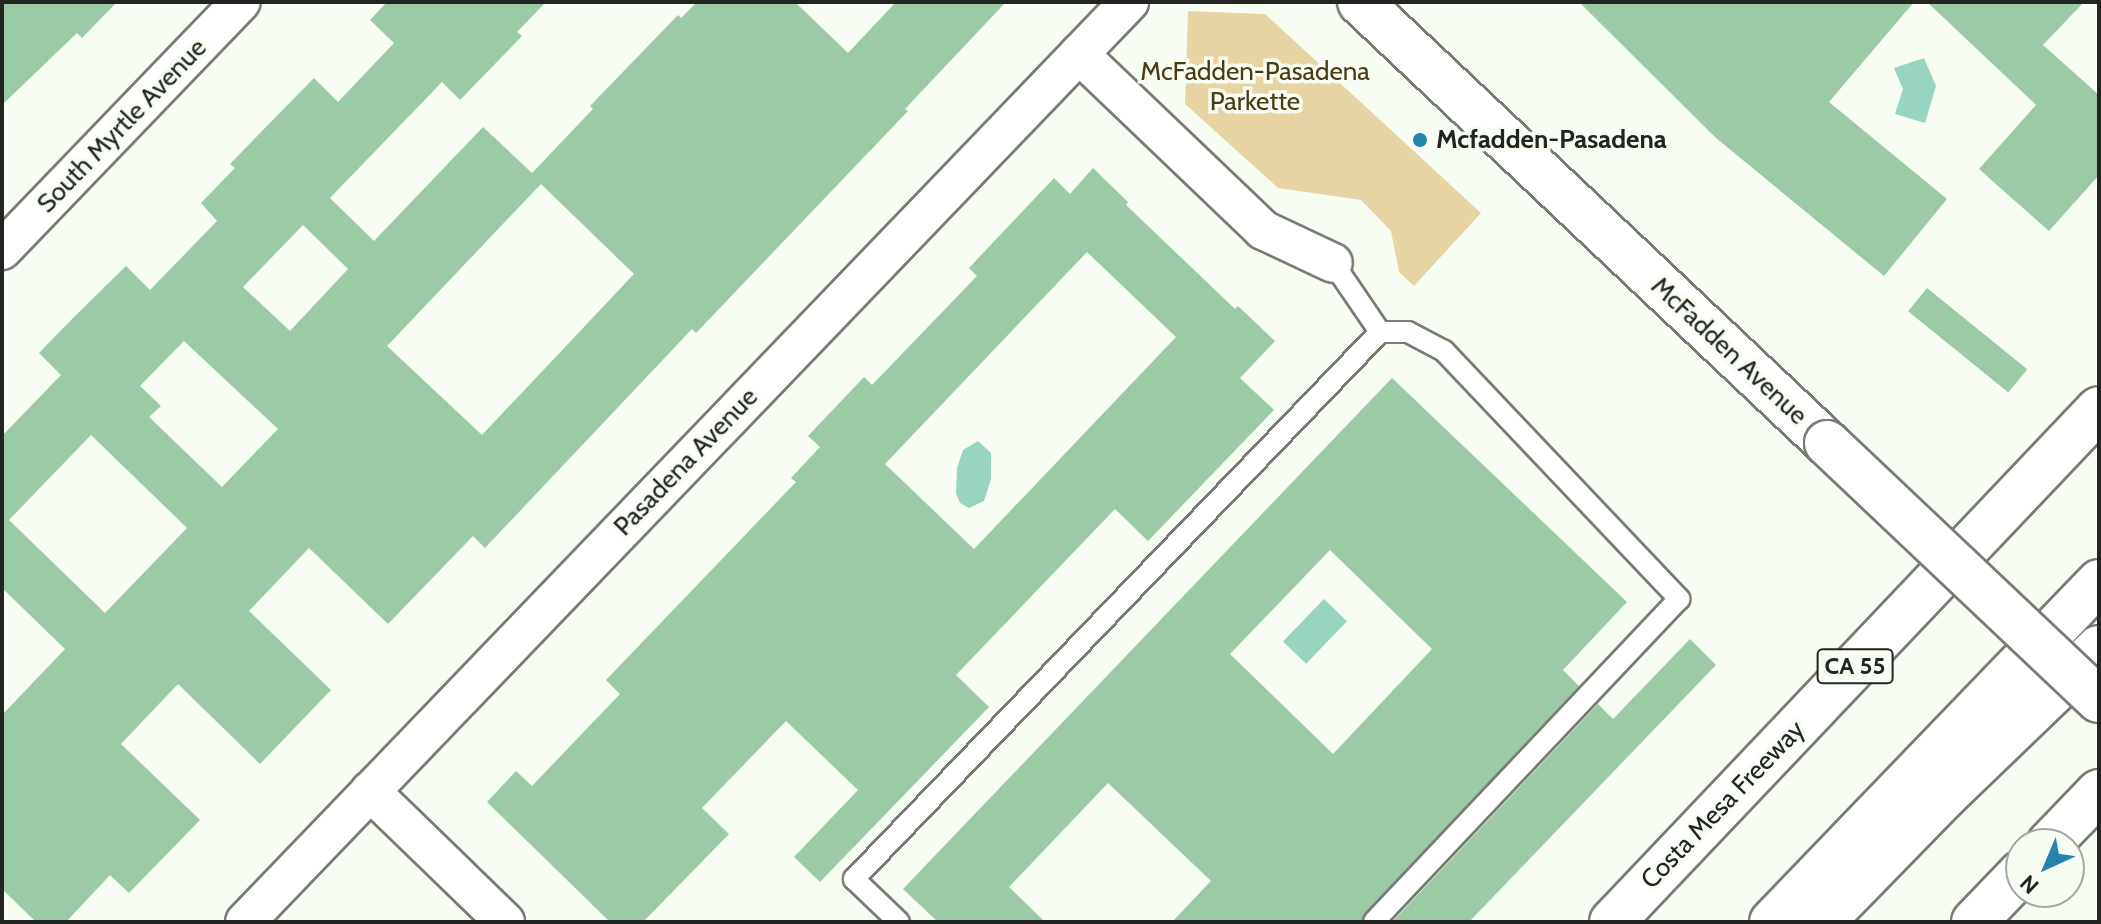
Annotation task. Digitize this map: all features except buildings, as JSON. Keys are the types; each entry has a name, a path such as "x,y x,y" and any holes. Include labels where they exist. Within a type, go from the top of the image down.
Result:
{"main road":[{"name":"McFadden Avenue","path":"1360,2 2099,700"},
{"name":"Costa Mesa Freeway","path":"1612,922 2099,409"},
{"path":"1822,922 1932,782 2099,582"},
{"path":"1772,922 1932,782 2099,648"},
{"path":"2064,828 2099,792"},
{"path":"1974,922 2005,890"}],"street":[{"name":"South Myrtle Avenue","path":"2,250 241,2"},
{"name":"Pasadena Avenue","path":"245,922 1129,2"},
{"path":"1079,54 1263,230 1333,263"},
{"path":"370,791 505,922"}],"lane":[{"path":"1333,263 1380,332"},
{"path":"899,922 854,879 1380,332 1408,332 1444,351 1679,599 1374,922"}],"green space":[{"name":"McFadden-Pasadena Parkette","path":"1188,11 1265,14 1481,213 1414,286 1399,272 1391,231 1361,200 1278,188 1185,104"}],"shaded area":[{"path":"1924,58 1936,86 1925,123 1895,114 1903,89 1894,68"},
{"path":"978,441 991,453 991,479 984,501 969,508 960,503 956,493 957,468 963,450"},
{"path":"1324,599 1347,621 1306,664 1283,641"}],"place":[{"name":"Mcfadden-Pasadena","path":"1420,140"}]}
